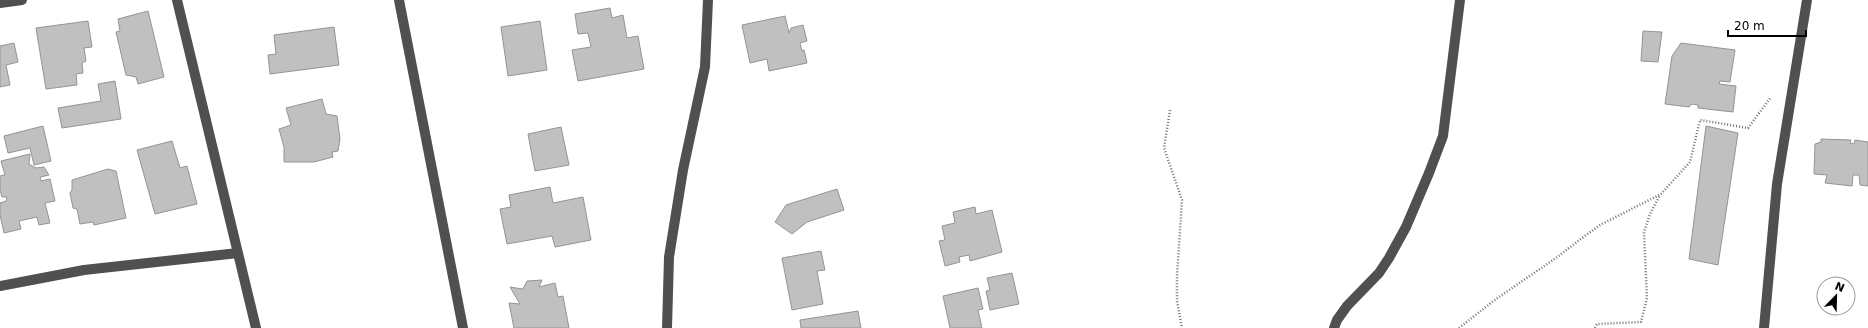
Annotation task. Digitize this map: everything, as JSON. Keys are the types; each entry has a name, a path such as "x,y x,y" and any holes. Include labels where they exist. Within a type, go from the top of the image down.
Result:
{"street":[{"path":"0,3 22,0"},
{"path":"177,0 186,32 256,328"},
{"path":"399,0 463,328"},
{"path":"667,328 669,257 683,170 705,67 708,0"},
{"path":"1334,328 1337,320 1347,306 1379,273 1389,258 1406,227 1429,173 1443,136 1460,0"},
{"path":"1764,328 1777,184 1807,0"},
{"path":"0,286 84,270 238,253"}],"path":[{"path":"1595,328 1597,324 1641,322 1647,298 1644,232 1650,214 1661,194 1690,162 1700,120 1748,128 1775,92"},
{"path":"1170,110 1164,148 1182,200 1177,276 1177,301 1182,328"},
{"path":"1459,328 1496,299 1556,258 1600,225 1661,194"}],"building":[{"path":"610,8 612,18 623,15 627,38 638,36 644,69 578,81 572,50 591,47 588,33 578,34 575,14"},
{"path":"148,11 164,77 138,84 136,77 126,75 116,32 120,31 118,19"},
{"path":"785,16 789,33 791,28 803,25 807,41 800,43 802,51 804,50 807,63 769,71 767,59 750,63 742,25"},
{"path":"88,21 92,47 84,48 86,61 82,63 83,73 76,74 77,85 46,89 36,28"},
{"path":"540,21 547,70 508,76 501,27"},
{"path":"334,27 339,65 270,74 268,55 276,54 274,35"},
{"path":"1643,31 1662,32 1658,62 1641,61"},
{"path":"14,43 18,62 6,65 10,85 0,87 0,46"},
{"path":"1681,43 1735,50 1730,82 1720,81 1719,84 1736,86 1733,112 1698,108 1698,105 1692,104 1689,107 1665,104 1672,56"},
{"path":"115,81 121,119 62,128 58,108 101,101 98,84"},
{"path":"322,99 326,114 337,116 340,139 338,151 332,152 333,157 314,162 284,162 284,147 279,129 291,125 286,108"},
{"path":"43,126 51,161 34,165 30,148 8,153 4,136"},
{"path":"1706,126 1738,133 1718,265 1689,259"},
{"path":"561,127 569,165 535,171 528,134"},
{"path":"1821,139 1851,140 1850,143 1854,144 1855,140 1868,142 1868,186 1860,185 1859,175 1853,175 1852,186 1825,183 1827,175 1814,174 1815,144 1821,142"},
{"path":"172,141 180,168 187,166 197,204 155,214 137,150"},
{"path":"30,154 29,164 36,168 44,167 49,175 40,177 41,181 50,179 55,201 45,203 50,223 39,225 37,217 19,221 21,229 4,233 0,215 0,203 6,201 7,197 2,197 0,190 0,176 5,175 1,161"},
{"path":"108,169 116,171 126,218 94,225 93,222 80,224 77,209 73,208 70,193 72,190 72,180"},
{"path":"550,187 553,203 583,197 591,240 555,247 552,236 507,244 500,209 511,207 509,195"},
{"path":"837,189 844,210 807,222 792,234 775,222 786,205"},
{"path":"975,207 976,214 992,210 1002,252 970,261 969,255 959,257 960,262 945,266 939,241 945,240 942,226 955,223 953,212"},
{"path":"821,251 825,270 817,271 823,304 792,310 782,258"},
{"path":"1012,273 1019,304 990,310 986,291 990,290 987,278"},
{"path":"542,280 539,287 555,283 558,297 563,296 569,328 514,328 509,303 520,304 510,287 523,289 527,281"},
{"path":"978,288 983,309 978,310 982,328 950,328 943,296"},
{"path":"858,311 861,328 801,328 800,320"}]}
